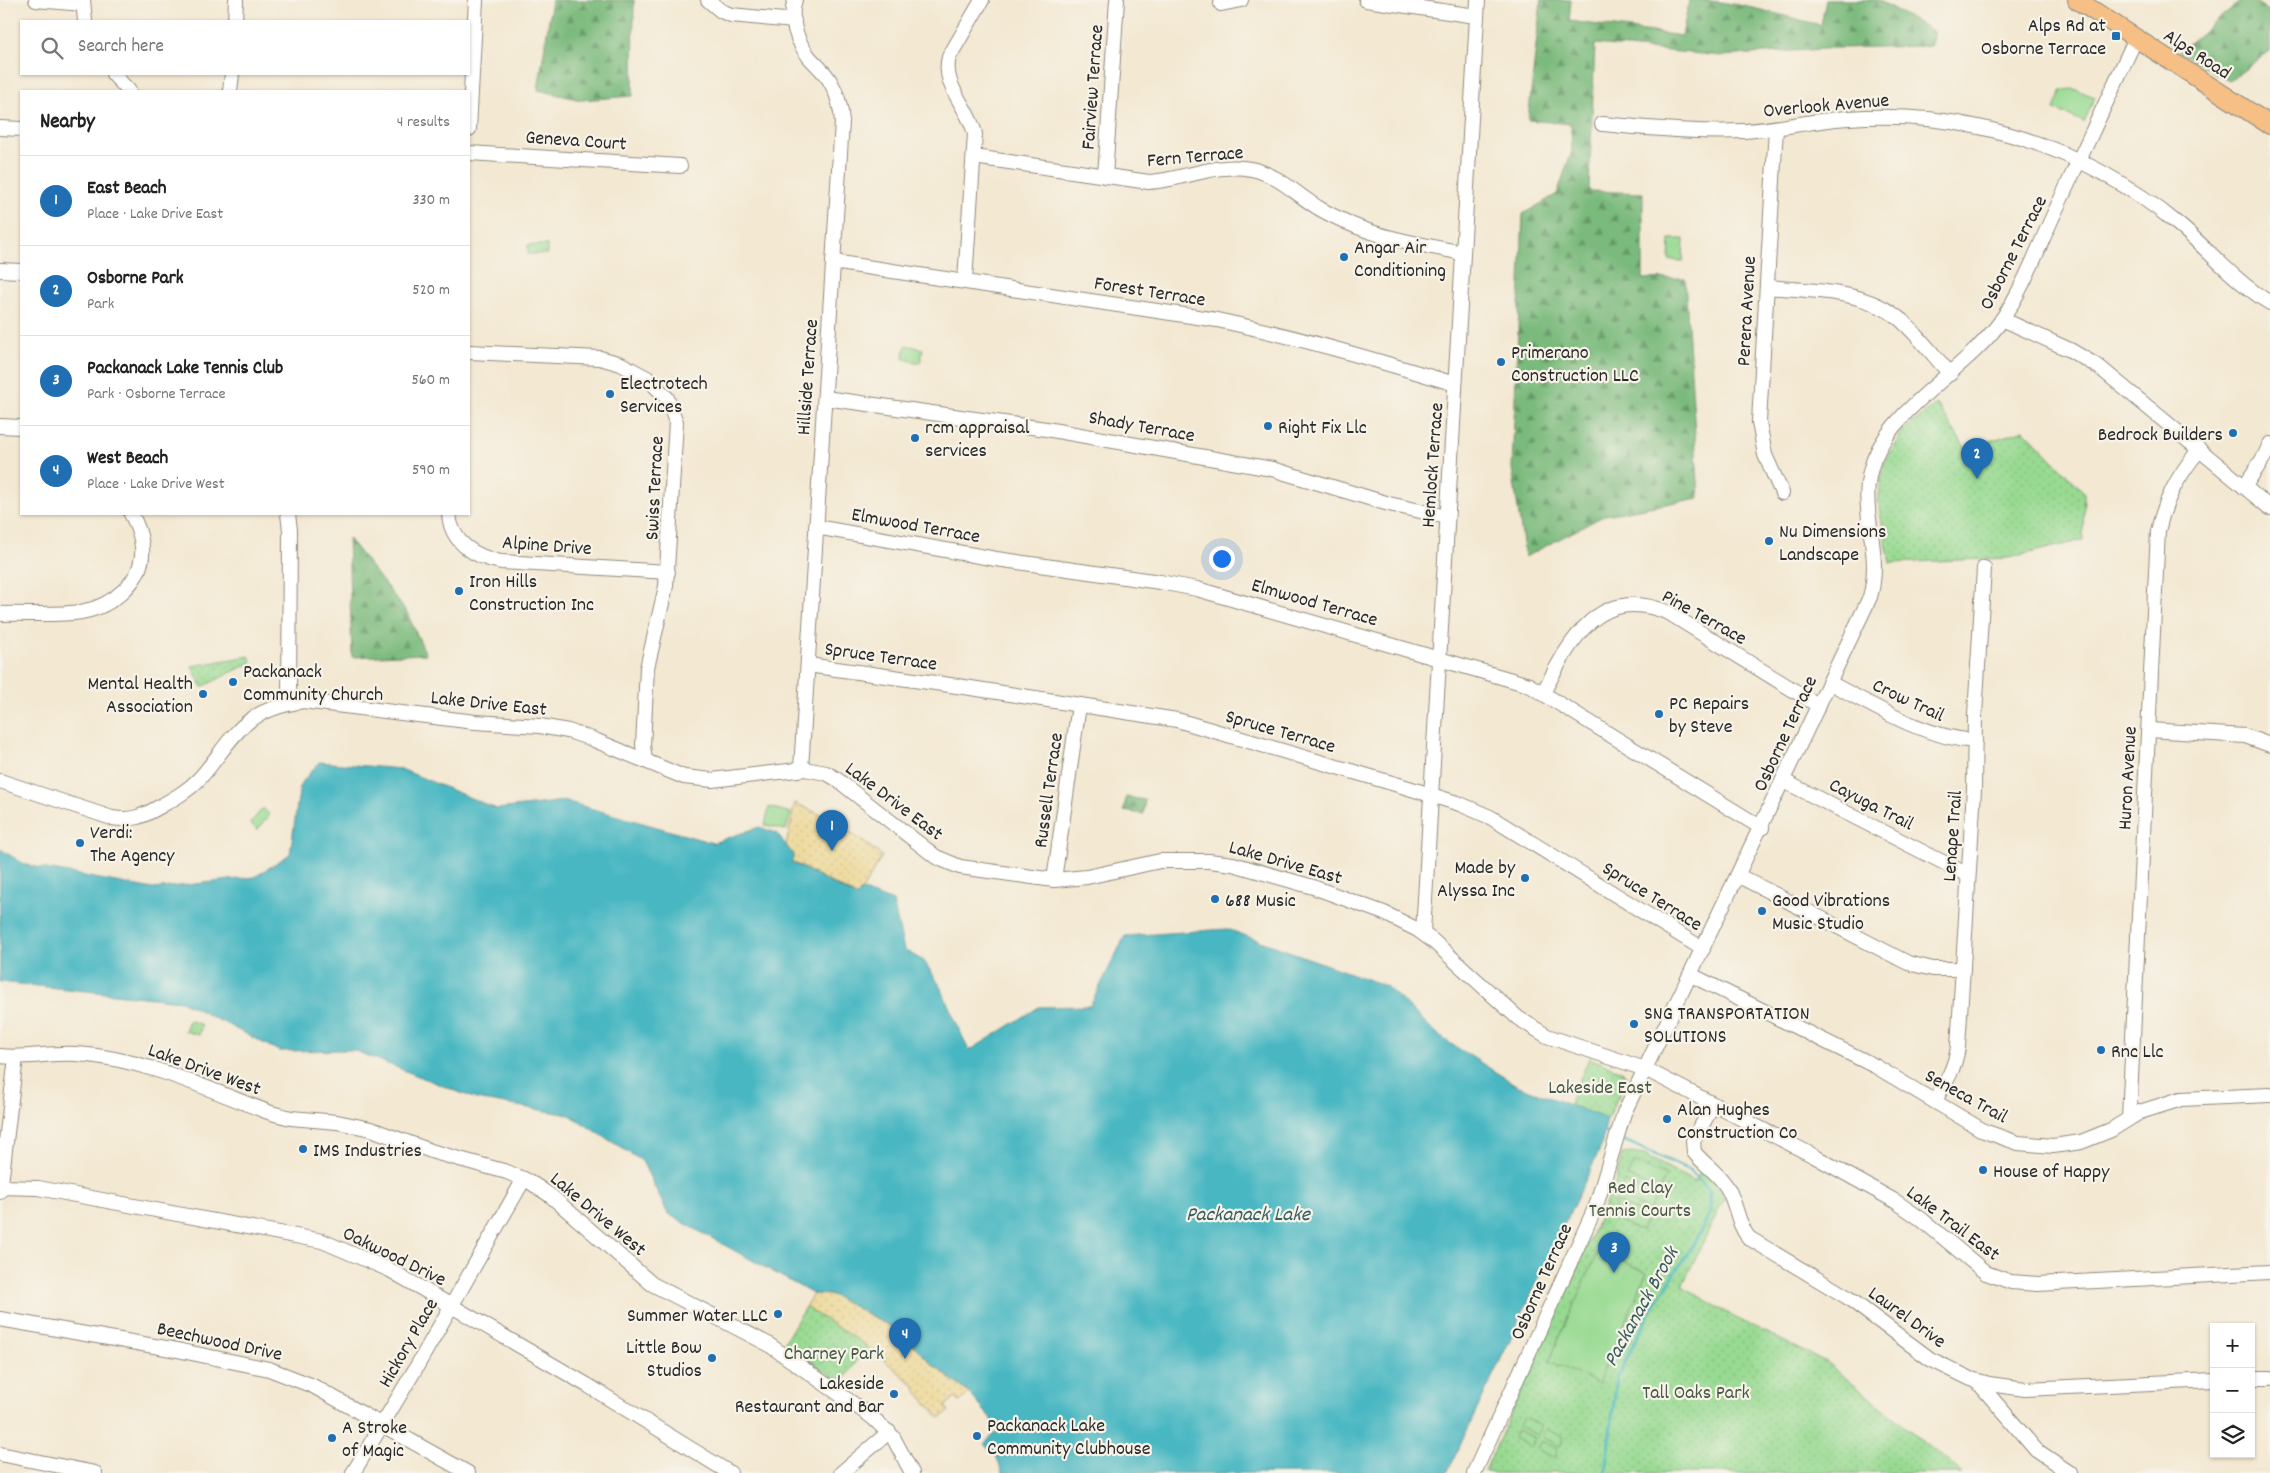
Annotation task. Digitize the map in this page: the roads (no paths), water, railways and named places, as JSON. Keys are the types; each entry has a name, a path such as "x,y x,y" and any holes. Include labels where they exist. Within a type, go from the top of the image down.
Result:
{"main road":[{"name":"Alps Road","path":"2077,0 2270,125"}],"street":[{"path":"36,0 83,2 85,20"},
{"path":"235,20 236,0"},
{"path":"470,111 476,0"},
{"path":"708,0 721,11 731,15 794,21"},
{"name":"Hillside Terrace","path":"794,0 794,21 802,46 830,81 841,108 842,122 801,769"},
{"path":"965,280 975,134 973,124 950,84 947,66 949,57 982,0"},
{"name":"Fairview Terrace","path":"1104,176 1117,0"},
{"path":"1222,4 1241,0"},
{"path":"1366,0 1476,16"},
{"name":"Hemlock Terrace","path":"1423,933 1478,0"},
{"name":"Osborne Terrace","path":"1474,1473 1603,1189 1624,1113 1865,610 1875,581 1875,554 1867,493 1874,458 1885,439 1903,416 1984,342 2002,319 2013,300 2136,38"},
{"path":"114,75 128,90"},
{"path":"230,90 232,75"},
{"name":"Overlook Avenue","path":"1602,124 1714,131 1776,128 1849,118 1914,118 1946,121 2012,135 2079,161 2127,187 2154,205 2190,235 2235,279 2270,303"},
{"path":"0,128 20,129"},
{"name":"Perera Avenue","path":"1776,128 1759,422 1765,455 1782,493"},
{"name":"Geneva Court","path":"470,153 680,166"},
{"name":"Fern Terrace","path":"974,157 1149,182 1164,181 1206,170 1251,169 1272,176 1319,208 1348,223 1385,235 1462,254"},
{"name":"Forest Terrace","path":"833,262 965,280 1217,320 1275,332 1456,384"},
{"path":"0,270 20,271"},
{"path":"1767,287 1839,293 1871,302 1900,319 1911,329 1950,374"},
{"path":"2002,319 2070,350 2099,367 2270,508"},
{"name":"Swiss Terrace","path":"470,352 606,359 635,370 658,387 672,410 676,422 668,572 647,668 643,745 645,761"},
{"name":"Shady Terrace","path":"825,398 1046,429 1272,469 1389,504 1447,517"},
{"path":"0,426 20,428"},
{"path":"2244,487 2270,444"},
{"name":"Huron Avenue","path":"2129,1118 2158,531 2167,499 2176,481 2199,450"},
{"path":"0,614 81,612 96,608 120,594 136,575 142,556 140,535 132,515"},
{"path":"288,515 290,530 289,703"},
{"name":"Alpine Drive","path":"448,515 453,532 459,541 477,555 489,560 668,572"},
{"name":"Elmwood Terrace","path":"816,527 996,559 1197,589 1529,685 1762,828"},
{"name":"Lenape Trail","path":"1934,1101 1947,1082 1957,1056 1984,568"},
{"name":"Pine Terrace","path":"1543,693 1572,643 1589,621 1608,609 1632,605 1657,609 1669,614 1819,706"},
{"name":"Spruce Terrace","path":"808,665 1079,705 1193,724 1430,795 1490,817 1703,949"},
{"name":"Crow Trail","path":"1830,683 1932,734 1959,740 1975,741"},
{"name":"Lake Drive East","path":"0,781 112,818 123,820 143,817 188,789 250,720 264,712 289,703 317,702 474,722 540,726 576,734 670,772 698,779 712,780 801,769 815,770 835,778 936,857 960,867 1054,880 1087,877 1160,861 1209,861 1249,867 1384,913 1423,933 1448,953 1518,1018 1532,1028 1563,1042 1646,1069"},
{"name":"Russell Terrace","path":"1054,880 1079,705"},
{"path":"2149,730 2245,736 2270,744"},
{"name":"Cayuga Trail","path":"1784,781 1968,875"},
{"path":"1739,876 1908,963 1933,969 1962,968"},
{"name":"Seneca Trail","path":"1691,975 1858,1057 1984,1131 2009,1140 2035,1145 2064,1145 2081,1142 2111,1130 2129,1118 2156,1105 2180,1099 2270,1095"},
{"name":"Lake Drive West","path":"0,1056 76,1054 128,1062 156,1070 271,1113 291,1118 337,1122 371,1129 434,1152 487,1166 524,1179 551,1196 652,1284 768,1344 872,1416 889,1432 912,1473"},
{"path":"0,1192 16,1057"},
{"name":"Lake Trail East","path":"1646,1069 1814,1156 1895,1201 1921,1219 1975,1266 1998,1278 2011,1282 2038,1284 2270,1272"},
{"name":"Laurel Drive","path":"1713,1104 1693,1141 1694,1152 1720,1176 1728,1188 1740,1224 1749,1238 1847,1297 1930,1359 1953,1372 1977,1381 2007,1388 2025,1389 2210,1380"},
{"name":"Hickory Place","path":"353,1473 524,1179"},
{"name":"Oakwood Drive","path":"0,1187 38,1188 322,1241 390,1270 587,1385 730,1473"},
{"name":"Beechwood Drive","path":"0,1319 177,1350 269,1369 313,1386 468,1473"},
{"path":"2255,1378 2270,1378"},
{"path":"1977,1381 2036,1450 2070,1473"},
{"path":"841,1473 889,1432"},
{"path":"0,1454 95,1473"}],"water":[{"name":"Packanack Lake","path":"319,762 401,769 497,809 565,801 713,843 759,827 777,833 794,856 791,862 857,897 861,890 893,902 904,950 924,961 939,984 969,1051 1039,1007 1090,1006 1125,936 1227,929 1386,986 1442,1038 1516,1085 1607,1119 1601,1147 1447,1473 1002,1473 997,1458 984,1444 1000,1429 969,1393 933,1365 899,1331 832,1295 813,1294 668,1214 642,1161 570,1115 476,1099 353,1050 279,1051 181,1001 0,982 0,849 26,865 153,889 255,877 290,854 300,785"}],"waterway":[{"name":"Packanack Brook","path":"1604,1132 1613,1135"},
{"name":"Packanack Brook","path":"1605,1473 1617,1378 1649,1314 1698,1237 1711,1211 1709,1190 1689,1170 1621,1139"}],"place":[{"name":"Alps Rd at Osborne Terrace","path":"2116,36"},
{"name":"Angar Air Conditioning","path":"1344,257"},
{"name":"Primerano Construction LLC","path":"1501,362"},
{"name":"Electrotech Services","path":"610,394"},
{"name":"Right Fix Llc","path":"1268,426"},
{"name":"Bedrock Builders","path":"2233,433"},
{"name":"rcm appraisal services","path":"915,438"},
{"name":"Osborne Park","path":"1977,479"},
{"name":"Nu Dimensions Landscape","path":"1769,541"},
{"name":"Iron Hills Construction Inc","path":"459,591"},
{"name":"Packanack Community Church","path":"233,682"},
{"name":"Mental Health Association","path":"203,694"},
{"name":"PC Repairs by Steve","path":"1659,714"},
{"name":"Verdi: The Agency","path":"80,843"},
{"name":"East Beach","path":"832,851"},
{"name":"Made by Alyssa Inc","path":"1525,878"},
{"name":"688 Music","path":"1215,899"},
{"name":"Good Vibrations Music Studio","path":"1762,911"},
{"name":"SNG TRANSPORTATION SOLUTIONS","path":"1634,1024"},
{"name":"Rnc Llc","path":"2101,1050"},
{"name":"Alan Hughes Construction Co","path":"1667,1119"},
{"name":"IMS Industries","path":"303,1149"},
{"name":"House of Happy","path":"1983,1170"},
{"name":"Packanack Lake Tennis Club","path":"1614,1273"},
{"name":"Summer Water LLC","path":"778,1314"},
{"name":"Little Bow Studios","path":"712,1358"},
{"name":"West Beach","path":"905,1359"},
{"name":"Lakeside Restaurant and Bar","path":"894,1394"},
{"name":"Packanack Lake Community Clubhouse","path":"977,1436"},
{"name":"A Stroke of Magic","path":"332,1438"}],"park label":[{"name":"Lakeside East","path":"1600,1086"},
{"name":"Red Clay Tennis Courts","path":"1640,1198"},
{"name":"Charney Park","path":"834,1352"},
{"name":"Tall Oaks Park","path":"1696,1391"}]}
